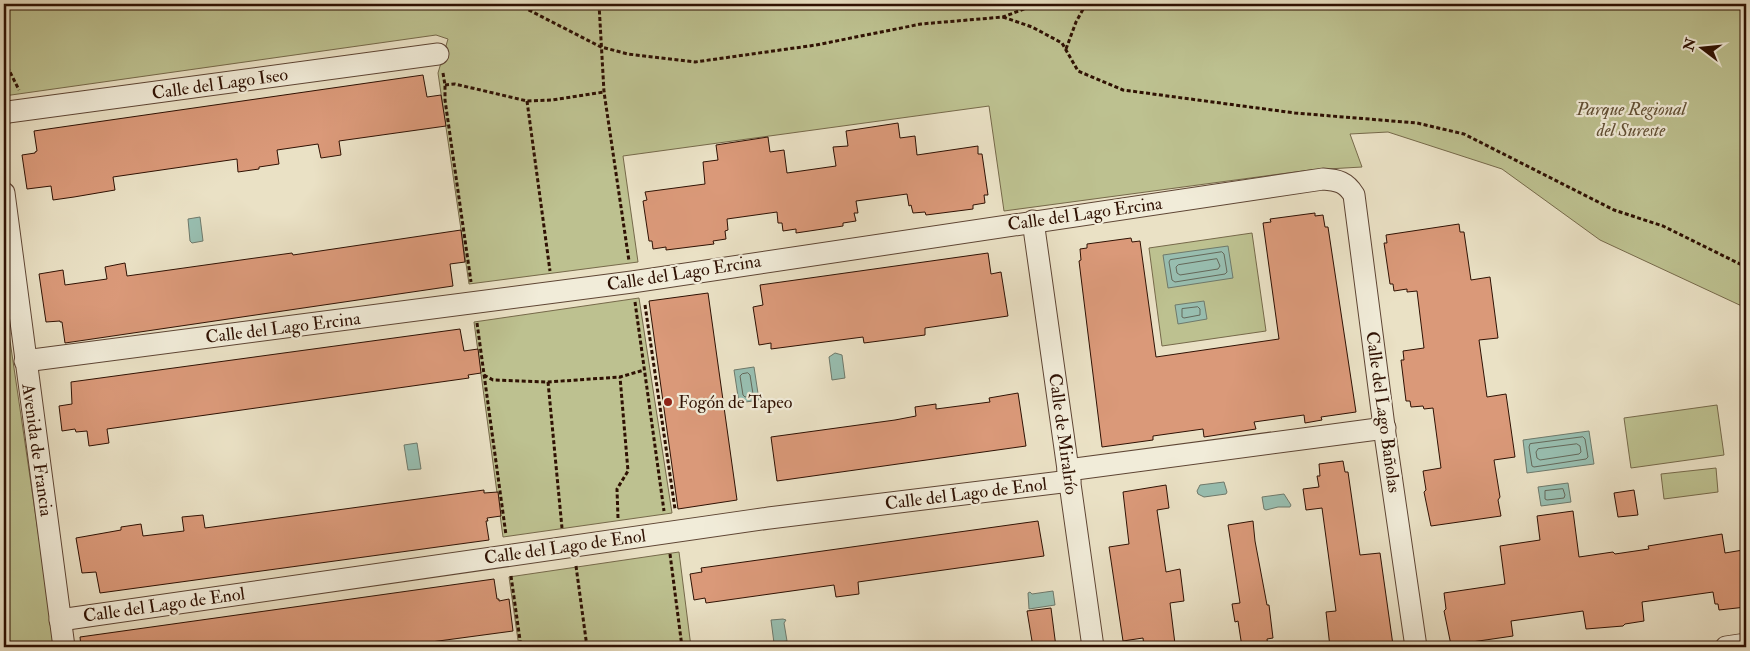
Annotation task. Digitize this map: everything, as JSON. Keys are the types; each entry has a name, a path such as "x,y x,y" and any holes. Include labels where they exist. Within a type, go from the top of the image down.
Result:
{"street":[{"name":"Calle del Lago Iseo","path":"4,114 438,54"},
{"name":"Calle del Lago Ercina","path":"25,361 632,282 1323,179 1342,182"},
{"name":"Calle del Lago Bañolas","path":"1342,182 1349,187 1354,195 1416,647"},
{"name":"Avenida de Francia","path":"4,193 64,647"},
{"name":"Calle de Miralrío","path":"1034,221 1093,647"},
{"name":"Calle del Lago de Enol","path":"60,620 508,554 666,526 769,518 1069,476 1385,428"},
{"path":"1726,647 1746,644"}],"path":[{"path":"517,4 601,47 628,54 695,62 816,45 921,24 1003,17 1037,4"},
{"path":"600,4 604,92 682,647"},
{"path":"1066,50 1076,22 1086,4"},
{"path":"1003,17 1032,28 1062,43 1078,71 1123,90 1295,113 1417,123 1464,134 1614,210 1663,226 1746,267"},
{"path":"4,54 6,64 20,90 26,110"},
{"path":"438,54 445,60 442,68 445,100 521,647"},
{"path":"445,85 455,84 527,101 552,100 604,92"},
{"path":"527,101 551,278"},
{"path":"645,305 676,517 666,526"},
{"path":"484,375 493,380 548,382 620,377 644,370"},
{"path":"618,525 617,489 628,471 620,377"},
{"path":"548,382 563,533"},
{"path":"575,560 587,647"}],"green space":[{"name":"Parque Regional del Sureste","path":"4,4 1746,4 1746,308 1600,240 1502,169 1388,132 1350,134 1362,167 1310,170 1004,211 989,106 623,156 638,262 469,284 438,73 448,39 436,35 4,96"},
{"path":"1252,233 1266,331 1162,346 1149,248"},
{"path":"639,298 672,513 503,537 474,322"},
{"path":"4,300 55,647 4,647"},
{"path":"1717,405 1724,455 1631,468 1624,418"},
{"path":"1716,468 1718,492 1664,499 1661,474"},
{"path":"679,552 691,647 519,647 509,577"}],"water":[{"path":"200,217 203,241 192,243 190,241 188,219"},
{"path":"1228,246 1233,278 1168,288 1163,255"},
{"path":"1204,301 1207,319 1178,324 1175,305"},
{"path":"835,353 842,355 845,378 832,380 829,357"},
{"path":"754,367 759,400 739,403 734,370"},
{"path":"1589,431 1594,464 1527,473 1523,440"},
{"path":"417,443 421,469 408,470 404,445"},
{"path":"1224,482 1226,494 1204,497 1198,494 1197,491 1200,485"},
{"path":"1568,483 1571,502 1541,506 1538,487"},
{"path":"1284,494 1291,505 1290,507 1264,509 1262,497"},
{"path":"1053,591 1055,605 1029,609 1028,593"},
{"path":"771,620 786,620 784,623 787,641 774,643"}],"building":[{"path":"423,75 427,97 441,95 446,126 339,141 341,155 321,158 318,144 277,150 279,164 259,167 259,169 238,172 237,159 113,177 115,190 74,197 53,200 51,186 27,189 22,155 37,151 34,131"},
{"path":"898,123 900,138 915,136 917,155 978,146 978,154 982,154 988,195 984,195 985,203 973,205 973,209 926,215 925,212 913,213 911,205 909,206 907,194 856,201 858,213 854,213 856,221 843,223 843,226 796,233 796,229 783,231 782,223 778,223 777,212 727,219 728,230 725,231 726,239 713,241 714,244 666,250 666,247 653,249 652,241 649,241 643,201 647,200 645,192 705,184 703,162 718,160 716,145 768,137 770,152 784,150 787,173 836,166 833,147 848,146 846,131"},
{"path":"1315,213 1315,216 1323,215 1325,227 1328,227 1356,412 1321,417 1322,420 1305,423 1304,415 1254,422 1256,429 1204,437 1203,429 1153,436 1153,440 1102,447 1079,261 1081,260 1080,249 1087,248 1087,244 1131,238 1132,242 1140,241 1156,357 1279,339 1263,223 1271,222 1270,219"},
{"path":"1459,224 1460,232 1464,232 1471,280 1490,277 1498,338 1479,340 1487,397 1506,394 1515,457 1494,460 1501,516 1431,526 1424,492 1426,490 1423,471 1441,468 1433,408 1424,409 1423,406 1411,407 1410,401 1406,401 1401,360 1404,360 1403,351 1424,348 1417,291 1407,292 1407,289 1394,291 1393,284 1390,284 1384,243 1387,243 1386,235"},
{"path":"461,230 465,262 450,264 453,286 65,343 62,322 46,322 39,274 63,270 65,285 107,279 105,267 125,263 127,276 292,253 293,255"},
{"path":"988,253 991,274 1001,272 1008,316 925,328 925,335 864,343 863,337 771,349 771,343 759,345 753,307 763,305 760,285"},
{"path":"708,293 737,500 678,509 649,301"},
{"path":"460,329 464,351 478,349 481,373 468,375 469,378 107,429 109,443 89,446 87,431 76,432 75,429 62,431 59,406 72,404 71,382"},
{"path":"1018,393 1026,446 777,481 771,437 895,420 916,416 915,407 936,404 936,409 990,402 989,398"},
{"path":"1343,461 1345,472 1348,472 1360,555 1380,553 1393,645 1330,647 1326,612 1336,611 1322,508 1306,510 1303,489 1319,487 1317,476 1320,476 1319,464"},
{"path":"1166,485 1169,508 1157,510 1166,572 1180,569 1184,601 1170,603 1175,644 1172,644 1173,647 1144,647 1143,638 1123,641 1109,547 1129,544 1123,492"},
{"path":"484,490 484,493 498,492 501,516 487,518 489,540 100,593 96,572 82,573 76,538 121,530 121,527 141,524 143,536 184,531 182,517 203,515 205,528"},
{"path":"1634,490 1638,515 1618,517 1614,493"},
{"path":"1573,511 1579,557 1649,549 1648,546 1722,534 1725,553 1743,550 1743,552 1746,552 1746,607 1719,610 1718,604 1715,604 1713,592 1642,602 1644,621 1623,626 1586,629 1583,611 1511,621 1513,636 1451,645 1444,611 1446,609 1444,593 1505,584 1500,546 1540,540 1537,516"},
{"path":"1038,521 1044,556 858,582 859,594 836,597 834,585 706,603 705,598 694,600 690,574 702,572 701,568"},
{"path":"1253,521 1267,605 1269,605 1273,638 1267,639 1268,647 1242,647 1238,621 1235,622 1232,604 1240,603 1228,525"},
{"path":"494,579 497,599 499,601 509,599 513,631 431,642 431,644 411,647 81,647 80,637"},
{"path":"1051,608 1056,647 1033,647 1027,611"}],"place":[{"name":"Fogón de Tapeo","path":"668,402"}]}
